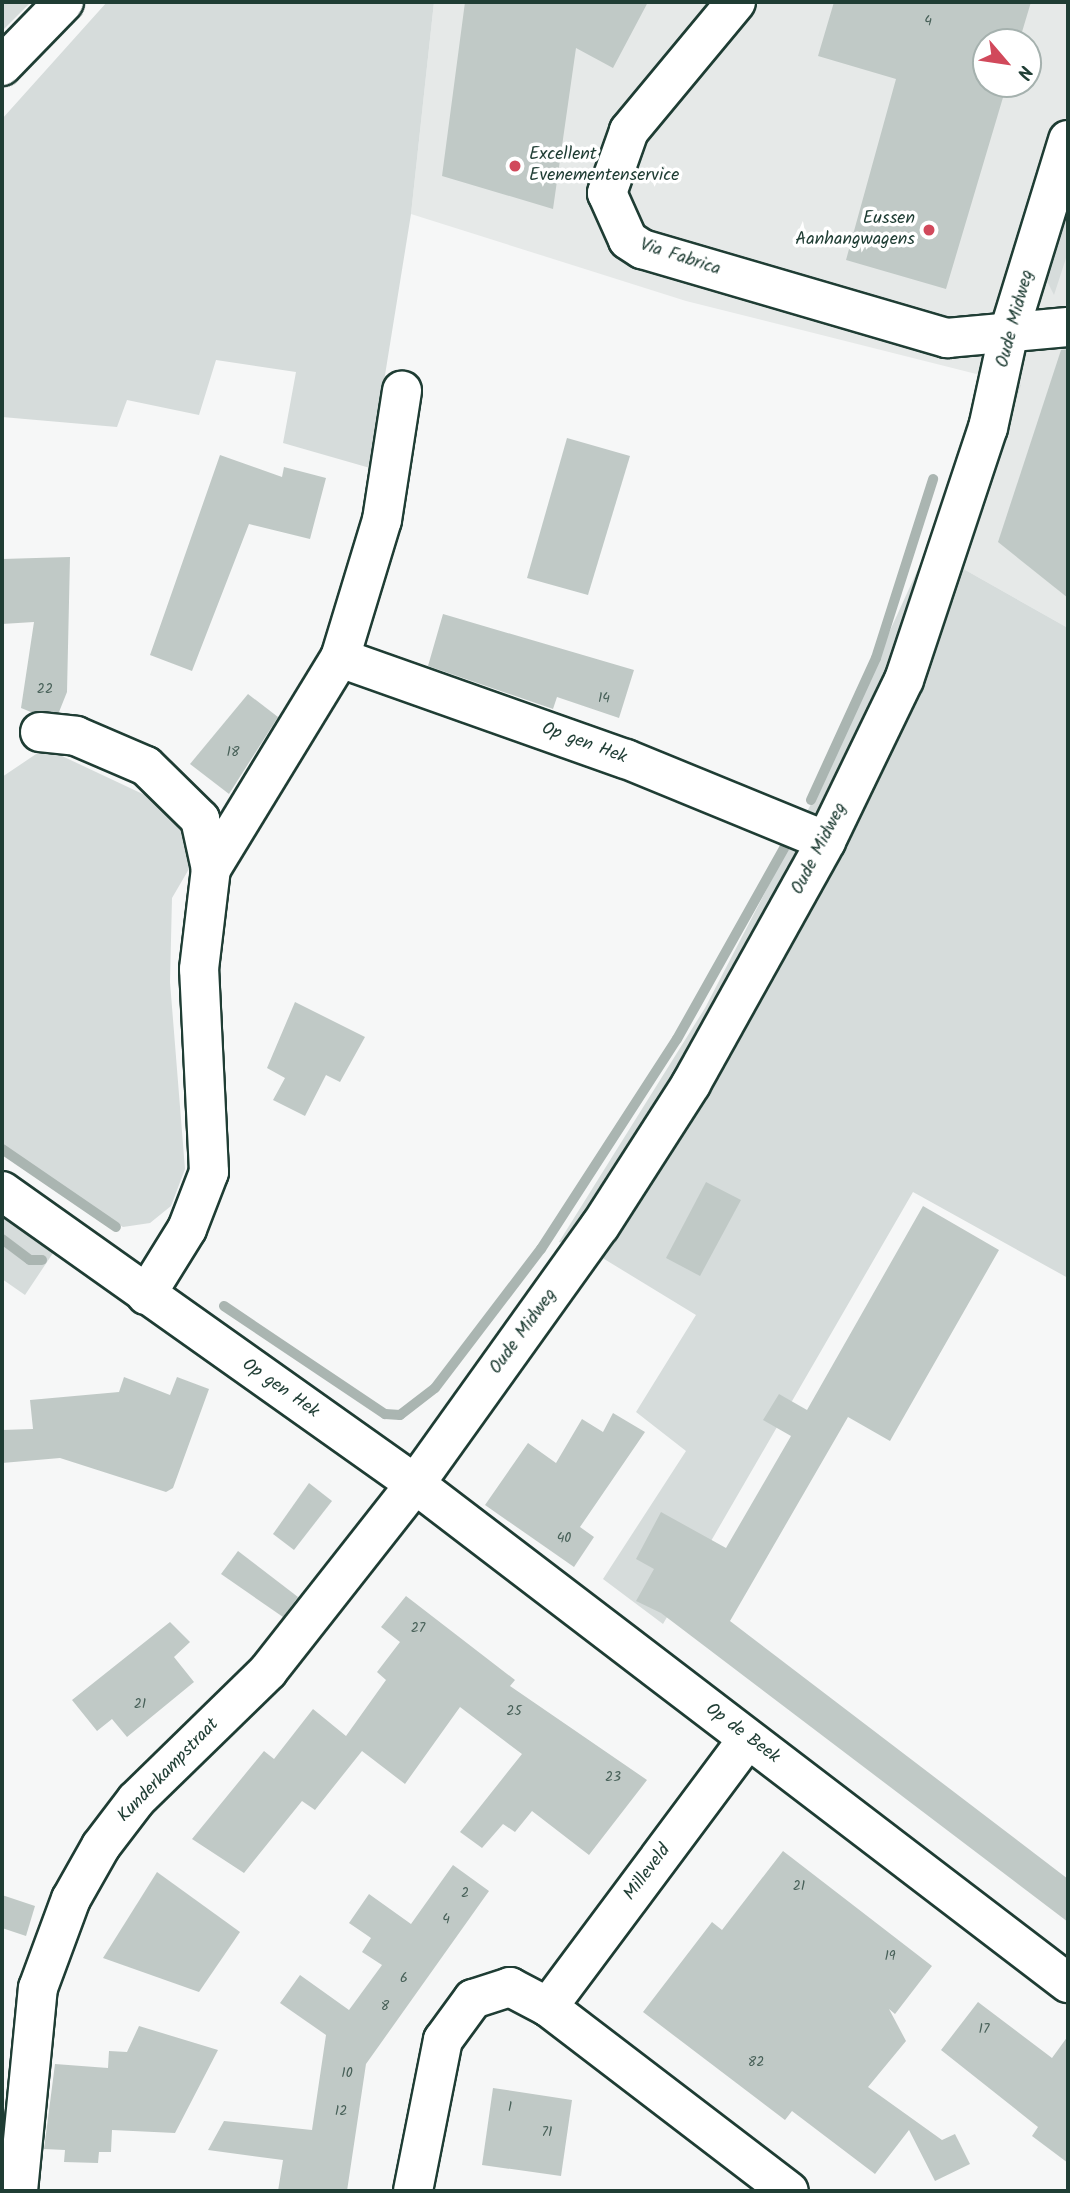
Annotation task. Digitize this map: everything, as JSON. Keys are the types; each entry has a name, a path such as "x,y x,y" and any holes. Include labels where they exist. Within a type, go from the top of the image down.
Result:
{"main road":[{"path":"2,66 64,2"},
{"name":"Via Fabrica","path":"736,2 629,131 607,193 628,240 642,249 947,338 1068,327"},
{"name":"Oude Midweg","path":"415,1484 607,1216 691,1084 826,841 904,680 988,428 1009,332 1068,140"},
{"path":"211,869 340,658 382,520 402,391"},
{"name":"Op gen Hek","path":"340,658 626,759 826,841"},
{"path":"40,733 76,736 146,766 200,819 211,869 199,969 209,1172 187,1229 146,1295"},
{"name":"Op gen Hek","path":"2,1191 415,1484"},
{"name":"Op de Beek","path":"415,1484 1068,1983"},
{"name":"Kunderkampstraat","path":"18,2191 29,2033 51,1943 71,1899 136,1800 268,1671 415,1484"},
{"name":"Milleveld","path":"548,2007 748,1739"},
{"path":"413,2191 432,2074 443,2040 473,1999 510,1987 548,2007 789,2191"}],"shaded area":[{"path":"2,2 31,2 2,31"},
{"path":"107,2 434,2 411,214 370,468 283,443 296,372 216,360 199,415 127,400 117,427 2,417 2,119"},
{"path":"434,2 1068,2 1068,628 960,567 1020,385 686,301 411,214"},
{"path":"1068,190 1068,252 1054,295 1045,277"},
{"path":"984,374 1021,385 960,567 1068,628 1068,1278 913,1192 663,1624 603,1579 686,1451 636,1412 696,1315 596,1254 559,1242 705,1008 810,806 929,545"},
{"path":"45,748 147,796 200,850 172,898 170,982 185,1169 171,1206 150,1223 123,1227 2,1152 2,777"},
{"path":"2,1211 55,1250 25,1295 2,1279"}],"building":[{"path":"465,2 648,2 613,68 576,48 553,209 442,176"},
{"path":"834,2 1031,2 1023,28 972,28 972,98 1003,98 946,289 846,260 896,79 818,56"},
{"path":"1068,349 1068,598 998,542 1061,350"},
{"path":"567,438 630,456 588,595 527,578"},
{"path":"220,455 282,477 284,467 326,478 310,539 249,524 192,671 150,655"},
{"path":"70,557 67,692 59,712 31,712 21,708 34,622 2,624 2,559"},
{"path":"443,614 634,670 619,718 557,697 553,709 428,666"},
{"path":"248,694 278,717 229,794 190,764"},
{"path":"295,1002 365,1037 340,1082 326,1075 305,1116 273,1100 285,1078 267,1068"},
{"path":"706,1182 741,1200 700,1276 666,1258"},
{"path":"923,1206 999,1250 890,1441 848,1417 730,1621 1068,1879 1068,1922 661,1613 636,1601 654,1569 636,1559 661,1512 726,1548 791,1436 763,1420 779,1394 807,1410"},
{"path":"124,1377 170,1395 177,1377 209,1389 173,1488 166,1492 60,1458 2,1463 2,1430 33,1429 30,1400 119,1392"},
{"path":"613,1413 645,1432 580,1527 594,1537 574,1567 485,1505 528,1443 556,1463 582,1419 603,1432"},
{"path":"309,1483 332,1501 294,1550 273,1534"},
{"path":"238,1551 298,1597 283,1617 221,1574"},
{"path":"406,1596 515,1680 510,1686 647,1780 589,1855 532,1811 515,1832 503,1824 482,1848 460,1832 522,1754 460,1707 405,1784 362,1751 315,1810 302,1801 244,1873 192,1839 264,1751 274,1759 313,1709 346,1736 386,1680 377,1672 400,1642 381,1627"},
{"path":"170,1622 190,1642 174,1657 194,1682 127,1737 112,1719 97,1731 72,1700"},
{"path":"783,1851 932,1966 895,2014 889,2009 906,2041 868,2087 942,2140 955,2134 970,2164 935,2181 909,2130 875,2174 792,2111 785,2120 643,2012 712,1922 722,1930"},
{"path":"453,1865 489,1891 366,2064 347,2191 278,2191 283,2160 208,2150 224,2121 312,2130 326,2035 280,2003 300,1975 349,2010 382,1965 362,1952 371,1938 349,1923 369,1894 411,1924"},
{"path":"157,1872 240,1932 199,1992 103,1958"},
{"path":"2,1895 35,1906 26,1936 2,1928"},
{"path":"978,2002 1052,2058 1068,2036 1068,2163 1032,2136 1038,2127 941,2050"},
{"path":"139,2026 218,2050 175,2133 112,2130 111,2152 99,2152 98,2163 64,2162 65,2150 44,2149 55,2064 108,2068 109,2051 127,2052"},
{"path":"493,2088 572,2100 561,2176 482,2165"}],"waterway":[{"path":"811,800 876,658 933,479"},
{"path":"224,1306 385,1414 400,1415 435,1388 541,1249 677,1039 784,848"},
{"path":"2,1149 116,1227"},
{"path":"2,1239 30,1260 42,1260"}],"place":[{"name":"Excellent Evenementenservice","path":"515,166"},
{"name":"Eussen Aanhangwagens","path":"929,230"}]}
